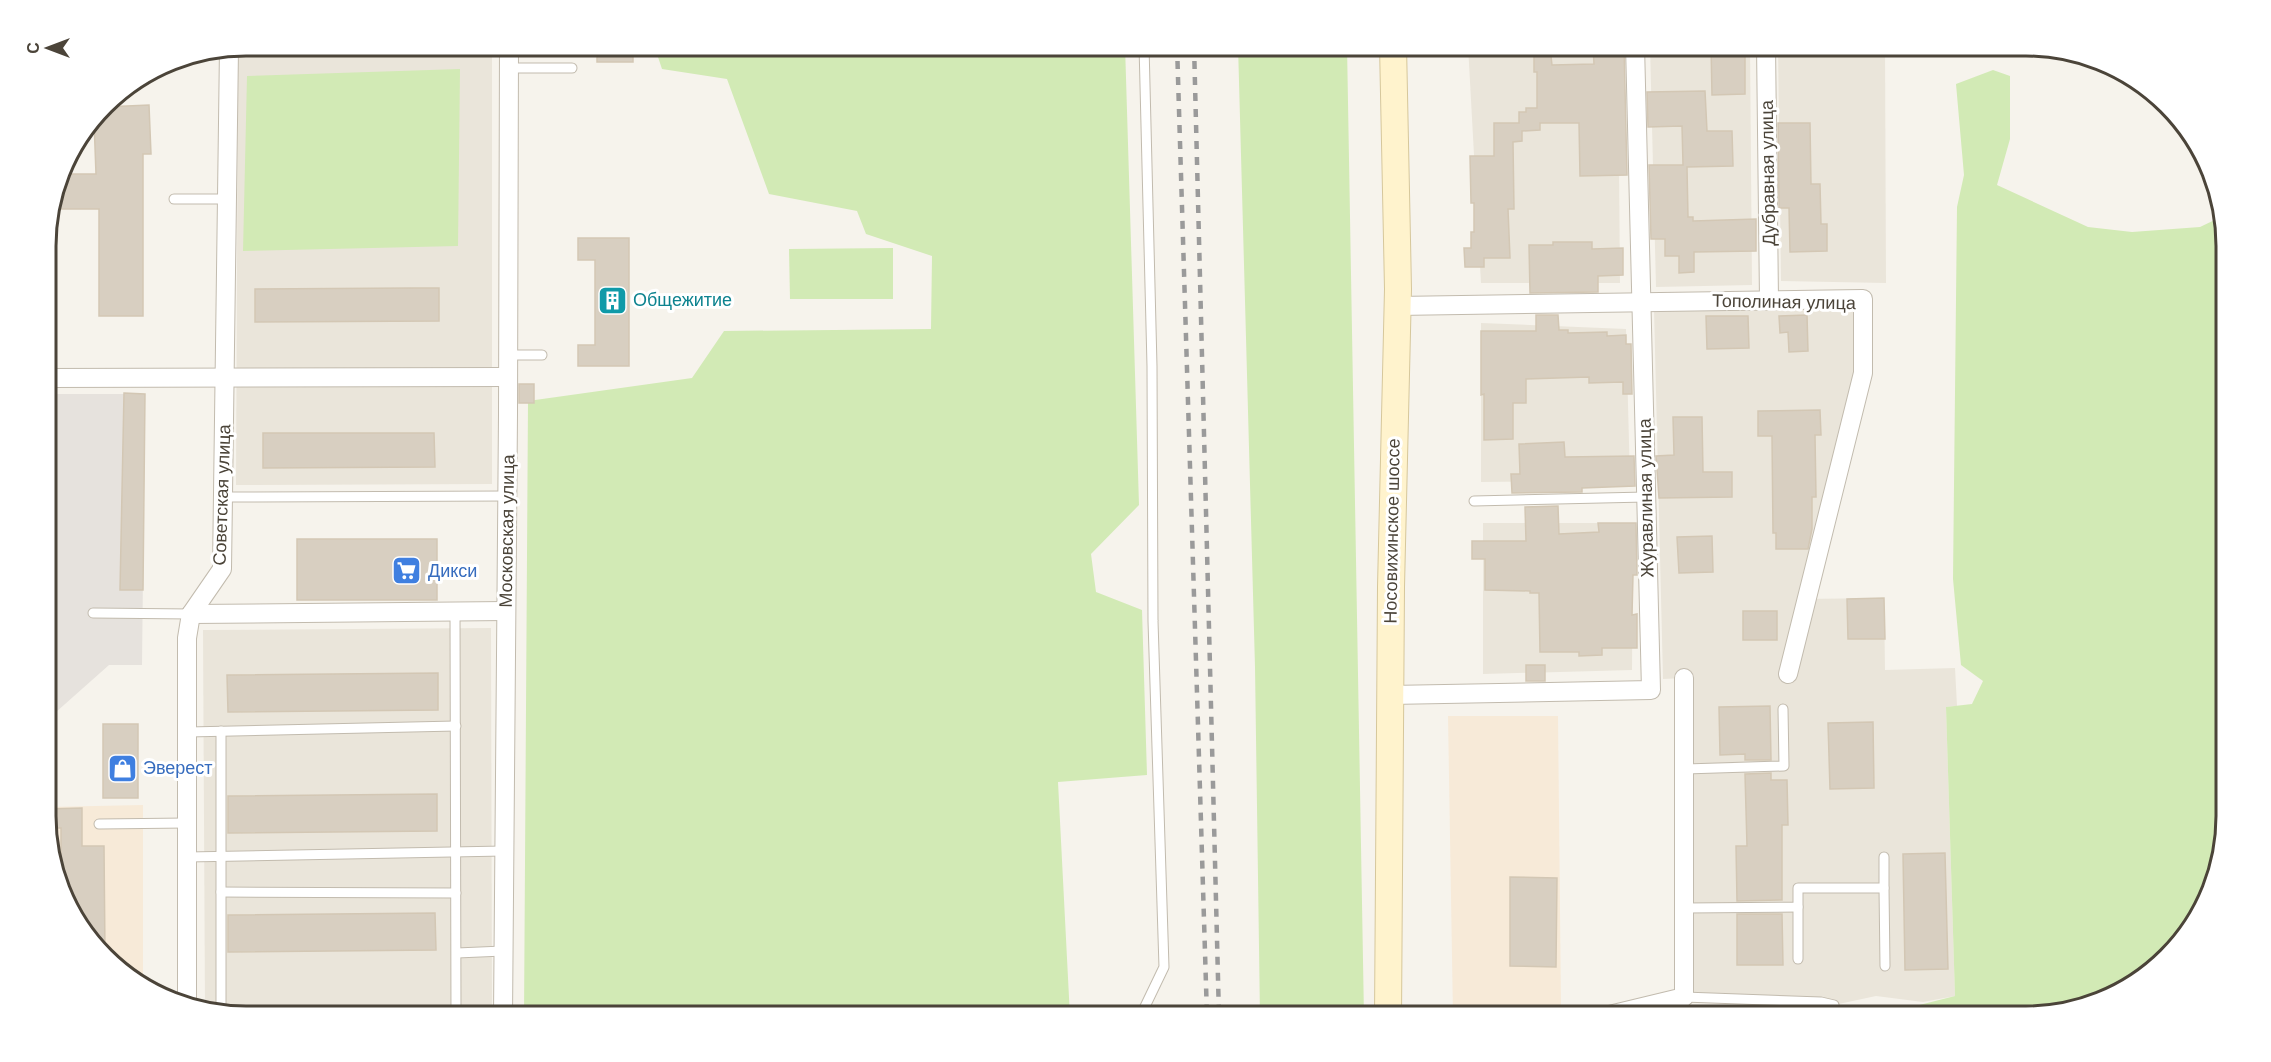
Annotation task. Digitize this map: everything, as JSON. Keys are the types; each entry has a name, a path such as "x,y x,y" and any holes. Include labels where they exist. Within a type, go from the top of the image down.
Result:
{"main road":[{"name":"Носовихинское шоссе","path":"1388,1006 1390,695 1397,306 1394,56"}],"street":[{"name":"Московская улица","path":"503,1006 509,56"},
{"name":"Журавлиная улица","path":"1390,695 1651,690 1635,56"},
{"name":"Дубравная улица","path":"1766,56 1769,300"},
{"name":"Советская улица","path":"187,997 187,638 191,614 222,569 229,57"},
{"name":"Тополиная улица","path":"1397,306 1863,299 1863,373 1788,674"},
{"path":"56,378 508,377"},
{"path":"191,614 506,611"},
{"path":"1647,1006 1684,997 1686,908 1684,678"}],"lane":[{"path":"1144,56 1152,366 1153,621 1164,968 1145,1006"},
{"path":"509,68 572,68"},
{"path":"174,199 227,199"},
{"path":"508,355 542,355"},
{"path":"223,497 507,496"},
{"path":"1474,501 1646,497"},
{"path":"455,611 456,1006"},
{"path":"93,613 191,614"},
{"path":"1685,769 1784,766 1782,709"},
{"path":"188,732 456,726"},
{"path":"221,1005 222,731"},
{"path":"99,824 187,823"},
{"path":"187,857 504,851"},
{"path":"1884,857 1886,966"},
{"path":"1798,959 1798,888 1884,888"},
{"path":"222,891 456,893"},
{"path":"1686,908 1798,907"},
{"path":"457,953 503,951"},
{"path":"1684,997 1821,1002 1834,1006"}],"shaded area":[{"path":"238,56 492,56 492,484 236,485"},
{"path":"1469,56 1618,56 1620,283 1481,283"},
{"path":"1650,56 1750,56 1752,285 1656,287"},
{"path":"1778,56 1885,56 1886,283 1781,281"},
{"path":"1856,305 1857,372 1801,599 1884,598 1885,670 1955,668 1957,706 1946,707 1955,996 1923,1002 1876,996 1834,1005 1684,997 1684,678 1663,679 1654,309"},
{"path":"1481,323 1626,329 1630,480 1481,482"},
{"path":"56,394 145,394 142,665 109,665 56,712"},
{"path":"1483,523 1633,523 1632,670 1483,674"},
{"path":"491,628 492,1006 233,1006 205,1002 203,630"},
{"path":"1448,716 1558,716 1561,1006 1453,1006"},
{"path":"143,805 143,976 111,951 81,911 62,866 57,841 56,807"}],"green space":[{"path":"658,56 1125,56 1139,505 1091,554 1096,592 1142,610 1147,775 1058,782 1069,1006 524,1006 528,401 692,378 724,331 931,329 932,256 866,234 857,211 769,194 727,79 662,69"},
{"path":"1238,56 1347,56 1364,1006 1260,1006 1255,667"},
{"path":"460,69 458,246 243,251 247,76"},
{"path":"1993,70 2010,76 2010,139 1997,185 2088,227 2132,232 2200,227 2214,221 2216,246 2216,816 2212,853 2201,889 2190,911 2168,942 2151,959 2109,987 2062,1003 2038,1006 1915,1006 1955,996 1946,707 1972,704 1983,681 1961,665 1953,579 1957,207 1964,175 1956,84"},
{"path":"893,248 893,299 790,299 789,249"}],"building":[{"path":"597,56 633,56 633,62 597,62"},
{"path":"1534,56 1551,56 1552,65 1594,64 1594,56 1624,56 1627,175 1580,176 1579,123 1540,123 1540,130 1522,131 1522,141 1513,142 1514,209 1508,209 1510,258 1484,258 1484,267 1465,267 1464,248 1471,248 1471,232 1474,232 1470,156 1494,156 1494,123 1519,123 1519,112 1526,112 1526,108 1537,108 1537,72 1534,72"},
{"path":"1711,56 1745,56 1745,94 1712,95"},
{"path":"1705,91 1707,131 1732,131 1733,166 1687,167 1688,217 1693,217 1693,221 1756,219 1756,251 1694,252 1694,272 1679,273 1679,256 1665,256 1665,239 1651,239 1649,165 1683,165 1682,126 1648,127 1647,92"},
{"path":"149,105 151,154 143,154 143,316 99,316 99,209 59,209 70,174 96,174 94,131 117,106"},
{"path":"1778,123 1810,123 1811,184 1820,184 1821,224 1827,224 1827,251 1790,252 1789,208 1779,208"},
{"name":"Общежитие","path":"578,238 629,238 629,366 578,366 578,345 595,345 595,260 578,260"},
{"path":"1553,242 1592,242 1592,249 1623,248 1623,275 1598,276 1598,292 1530,293 1529,245 1553,245"},
{"path":"439,288 439,321 255,322 255,289"},
{"path":"1536,315 1558,315 1559,330 1568,330 1568,333 1607,332 1607,336 1626,335 1626,344 1631,344 1632,394 1623,394 1623,382 1589,383 1589,377 1526,379 1526,403 1513,403 1513,439 1484,440 1481,331 1536,331"},
{"path":"1807,315 1808,351 1789,352 1788,332 1780,333 1779,316"},
{"path":"1706,316 1748,316 1749,348 1707,349"},
{"path":"519,384 534,384 534,403 519,403"},
{"path":"124,393 145,394 143,590 120,590"},
{"path":"1820,410 1821,435 1815,435 1816,497 1812,497 1812,529 1808,549 1776,549 1776,533 1773,533 1772,436 1758,436 1758,411"},
{"path":"1673,417 1702,417 1703,472 1732,472 1732,497 1659,498 1656,456 1674,455"},
{"path":"263,433 434,433 435,467 263,468"},
{"path":"1564,442 1565,457 1634,456 1635,486 1582,488 1582,492 1512,493 1511,474 1520,474 1519,444"},
{"path":"1558,506 1559,534 1599,532 1598,523 1636,523 1637,575 1633,575 1632,615 1637,614 1637,648 1602,648 1602,655 1579,656 1579,652 1540,652 1539,593 1485,590 1485,559 1472,559 1472,541 1526,541 1525,507"},
{"path":"1712,536 1713,572 1679,573 1677,537"},
{"path":"297,539 437,539 437,600 297,600"},
{"path":"1884,598 1885,639 1848,639 1847,599"},
{"path":"1743,611 1777,611 1777,640 1743,640"},
{"path":"1526,665 1545,665 1545,681 1526,681"},
{"path":"438,673 438,710 228,712 227,675"},
{"path":"1770,706 1771,760 1745,760 1745,754 1720,755 1719,707"},
{"path":"1873,722 1874,788 1830,789 1828,723"},
{"path":"103,724 138,724 138,798 103,798"},
{"path":"1771,773 1771,780 1787,780 1788,825 1782,825 1782,900 1737,901 1736,846 1747,846 1745,774"},
{"path":"437,794 437,831 228,833 228,796"},
{"path":"82,808 82,846 104,846 105,944 81,911 70,889 61,861 61,828 56,828 56,809"},
{"path":"1945,853 1948,969 1905,970 1903,854"},
{"path":"1510,877 1557,878 1556,967 1510,966"},
{"path":"435,913 436,950 228,952 228,915"},
{"path":"1737,914 1782,914 1783,965 1737,965"}],"railway":[{"path":"1177,56 1207,1006"},
{"path":"1194,56 1219,1006"}],"place":[{"name":"Общежитие","path":"612,300"},
{"name":"Дикси","path":"407,571"},
{"name":"Эверест","path":"122,768"}]}
